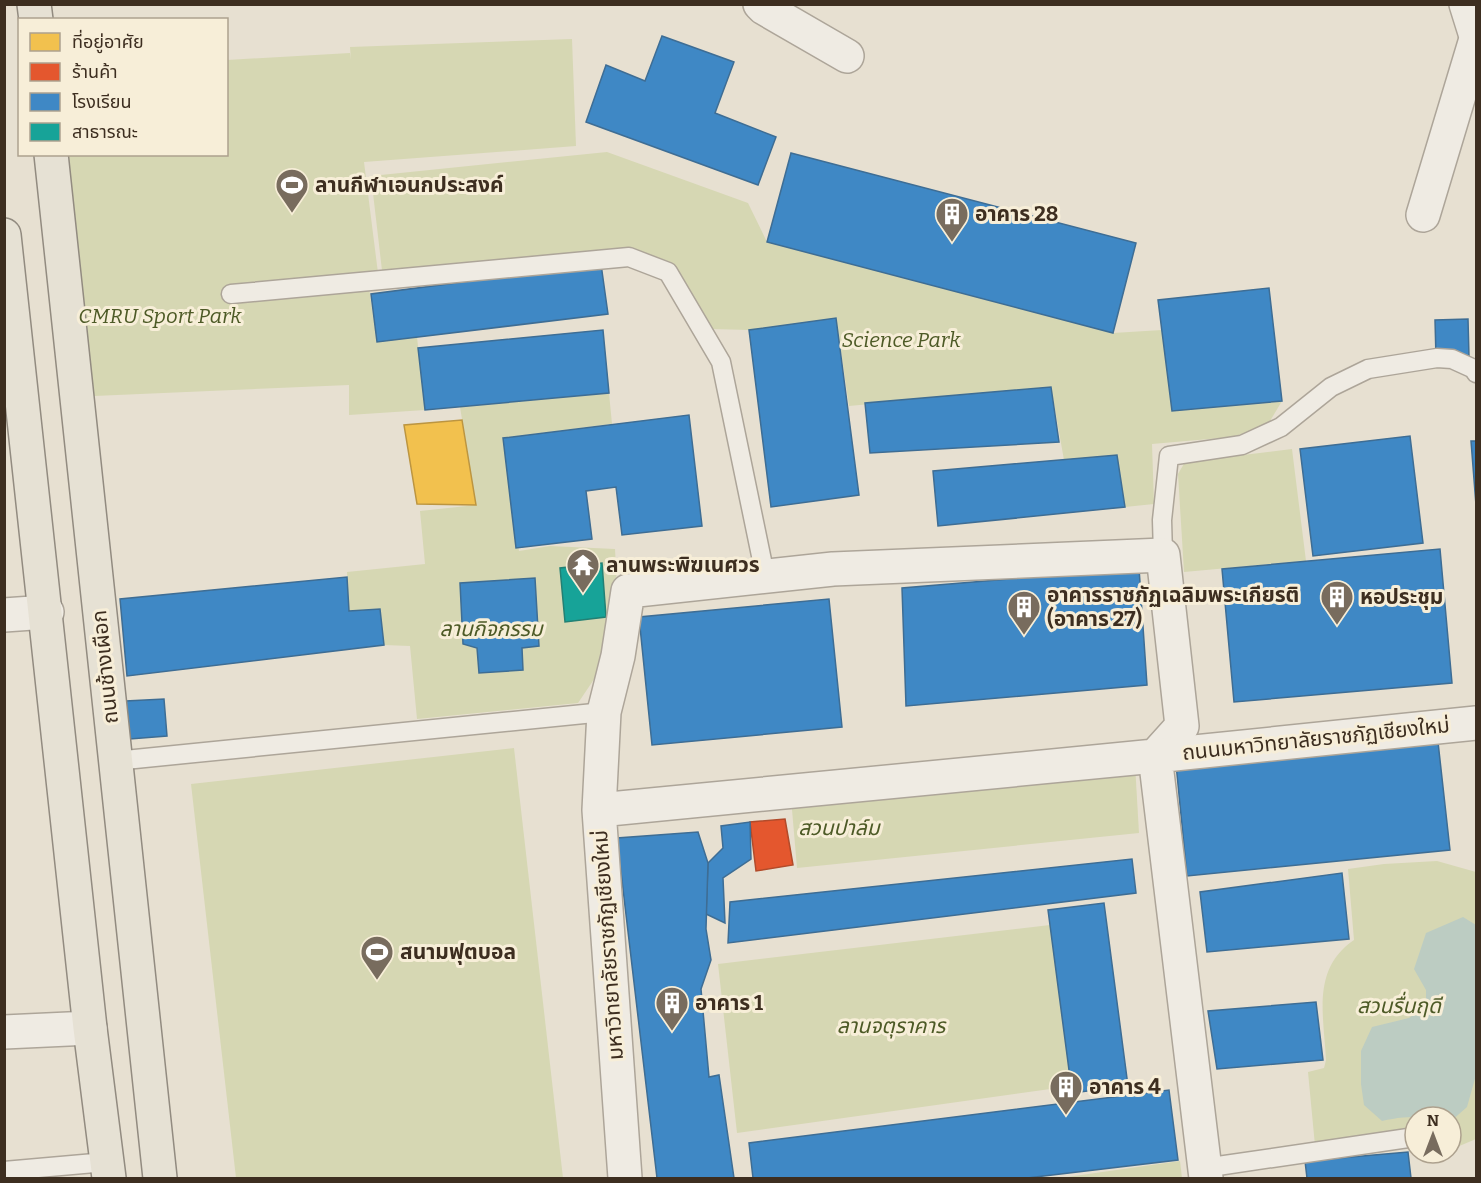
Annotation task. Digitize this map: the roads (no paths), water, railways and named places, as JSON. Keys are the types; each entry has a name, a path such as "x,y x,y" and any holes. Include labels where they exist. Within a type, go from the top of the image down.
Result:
{"main road":[{"name":"ถนนช้างเผือก","path":"51,156 160,1179"},
{"path":"4,235 107,1170"}],"street":[{"path":"760,4 847,56"},
{"path":"1423,215 1476,38 1466,4"},
{"path":"765,575 833,569 1163,555 1182,726 1155,756 1205,1173"},
{"name":"มหาวิทยาลัยราชภัฏเชียงใหม่","path":"624,1179 599,810 604,712 618,656 628,591 765,575"},
{"path":"4,615 47,612"},
{"name":"ถนนมหาวิทยาลัยราชภัฏเชียงใหม่","path":"599,810 1476,723"},
{"path":"4,1032 90,1028"}],"lane":[{"path":"231,294 629,257 668,272 721,362 765,575"},
{"path":"1163,555 1162,520 1169,456 1242,445 1281,427 1331,387 1368,369 1452,359 1474,369 1476,373"},
{"path":"115,761 604,712"},
{"path":"1205,1173 1403,1139"},
{"path":"4,1171 107,1170"}],"place":[{"name":"ลานกีฬาเอนกประสงค์","path":"292,214"},
{"name":"อาคาร 28","path":"952,243"},
{"name":"ลานพระพิฆเนศวร","path":"583,594"},
{"name":"หอประชุม","path":"1337,626"},
{"name":"อาคารราชภัฏเฉลิมพระเกียรติ (อาคาร 27)","path":"1024,636"},
{"name":"สนามฟุตบอล","path":"377,981"},
{"name":"อาคาร 1","path":"672,1032"},
{"name":"อาคาร 4","path":"1066,1116"}],"park label":[{"name":"CMRU Sport Park","path":"160,316"},
{"name":"Science Park","path":"901,340"},
{"name":"ลานกิจกรรม","path":"491,629"},
{"name":"สวนปาล์ม","path":"839,828"},
{"name":"สวนรื่นฤดี","path":"1399,1006"},
{"name":"ลานจตุราคาร","path":"891,1026"}]}
